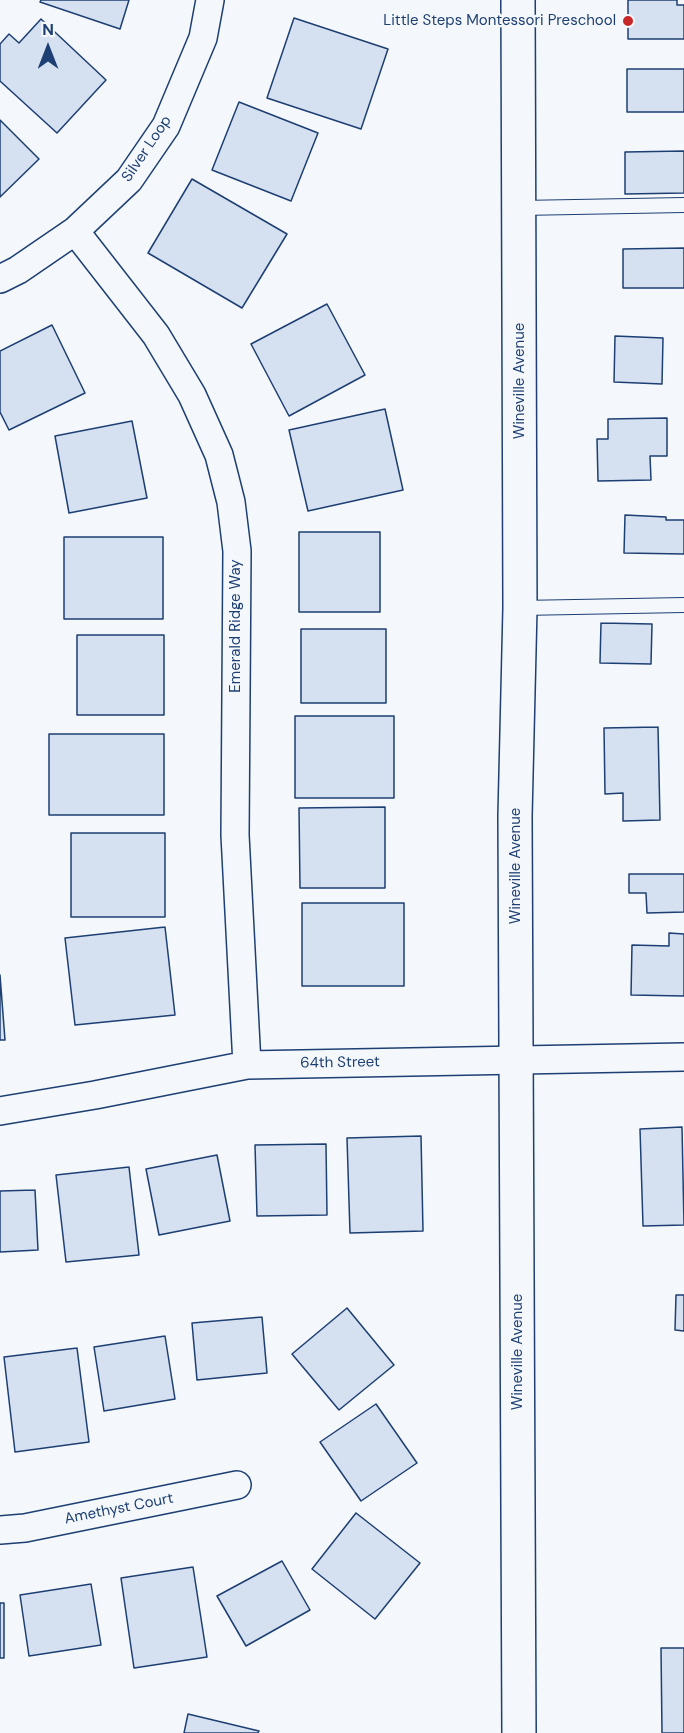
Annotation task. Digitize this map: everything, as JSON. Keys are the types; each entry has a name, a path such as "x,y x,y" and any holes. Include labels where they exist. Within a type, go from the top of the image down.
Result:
{"street":[{"name":"Silver Loop","path":"0,279 18,270 75,231 129,180 166,126 203,38 210,0"},
{"name":"Wineville Avenue","path":"518,0 520,608 515,816 519,1733"},
{"name":"Emerald Ridge Way","path":"75,231 156,334 192,395 219,455 231,502 237,550 235,835 247,1065"},
{"name":"64th Street","path":"0,1111 247,1065 684,1057"},
{"name":"Amethyst Court","path":"0,1530 25,1528 237,1485"}],"lane":[{"path":"520,208 684,205"},
{"path":"520,608 684,605"}],"building":[{"path":"41,0 129,0 120,29 40,2"},
{"name":"Little Steps Montessori Preschool","path":"628,0 677,0 677,5 684,5 684,39 628,39"},
{"path":"294,18 388,49 361,129 267,98"},
{"path":"41,19 106,80 57,133 0,81 0,44 9,34 19,43"},
{"path":"627,69 684,69 684,112 627,112"},
{"path":"239,102 318,133 291,201 212,170"},
{"path":"0,120 39,159 0,197"},
{"path":"684,151 684,193 625,194 625,152"},
{"path":"192,179 287,234 242,308 148,253"},
{"path":"684,248 684,288 623,288 623,249"},
{"path":"327,304 365,375 289,416 251,344"},
{"path":"52,325 85,393 9,430 0,412 0,351"},
{"path":"615,336 663,338 662,384 614,382"},
{"path":"385,409 403,490 308,511 289,430"},
{"path":"667,418 667,456 650,456 651,480 598,481 597,439 608,439 608,419"},
{"path":"132,421 147,498 69,513 55,436"},
{"path":"625,515 684,520 684,554 624,553"},
{"path":"299,532 380,532 380,612 299,612"},
{"path":"64,537 163,537 163,619 64,619"},
{"path":"601,623 652,624 651,664 600,663"},
{"path":"301,629 386,629 386,703 301,703"},
{"path":"77,635 164,635 164,715 77,715"},
{"path":"295,716 394,716 394,798 295,798"},
{"path":"658,727 660,820 623,821 623,793 605,794 604,728"},
{"path":"49,734 164,734 164,815 49,815"},
{"path":"385,807 385,888 300,888 299,808"},
{"path":"71,833 165,833 165,917 71,917"},
{"path":"629,874 684,874 684,912 647,913 646,893 629,893"},
{"path":"302,903 404,903 404,986 302,986"},
{"path":"165,927 175,1015 75,1025 65,938"},
{"path":"669,933 684,934 684,996 631,995 632,945 669,946"},
{"path":"0,975 5,1040 0,1040"},
{"path":"682,1127 684,1225 643,1226 640,1129"},
{"path":"421,1136 423,1231 350,1233 347,1138"},
{"path":"326,1144 327,1215 257,1216 255,1145"},
{"path":"217,1155 230,1221 159,1235 146,1169"},
{"path":"129,1167 139,1255 66,1262 56,1175"},
{"path":"35,1190 38,1250 0,1252 0,1191"},
{"path":"676,1295 684,1295 684,1331 675,1330"},
{"path":"347,1308 394,1365 339,1410 292,1354"},
{"path":"262,1317 267,1373 197,1380 192,1323"},
{"path":"165,1336 175,1399 104,1411 94,1347"},
{"path":"77,1348 89,1442 15,1452 4,1357"},
{"path":"376,1404 417,1463 361,1501 320,1442"},
{"path":"356,1513 420,1563 375,1619 312,1569"},
{"path":"282,1561 310,1610 246,1646 217,1596"},
{"path":"193,1567 207,1657 134,1668 121,1578"},
{"path":"91,1584 101,1645 29,1656 20,1595"},
{"path":"0,1603 4,1603 4,1658 0,1658"},
{"path":"661,1648 684,1648 684,1733 662,1733"},
{"path":"188,1714 259,1731 258,1733 184,1733"}],"place":[{"name":"Little Steps Montessori Preschool","path":"628,21"}]}
